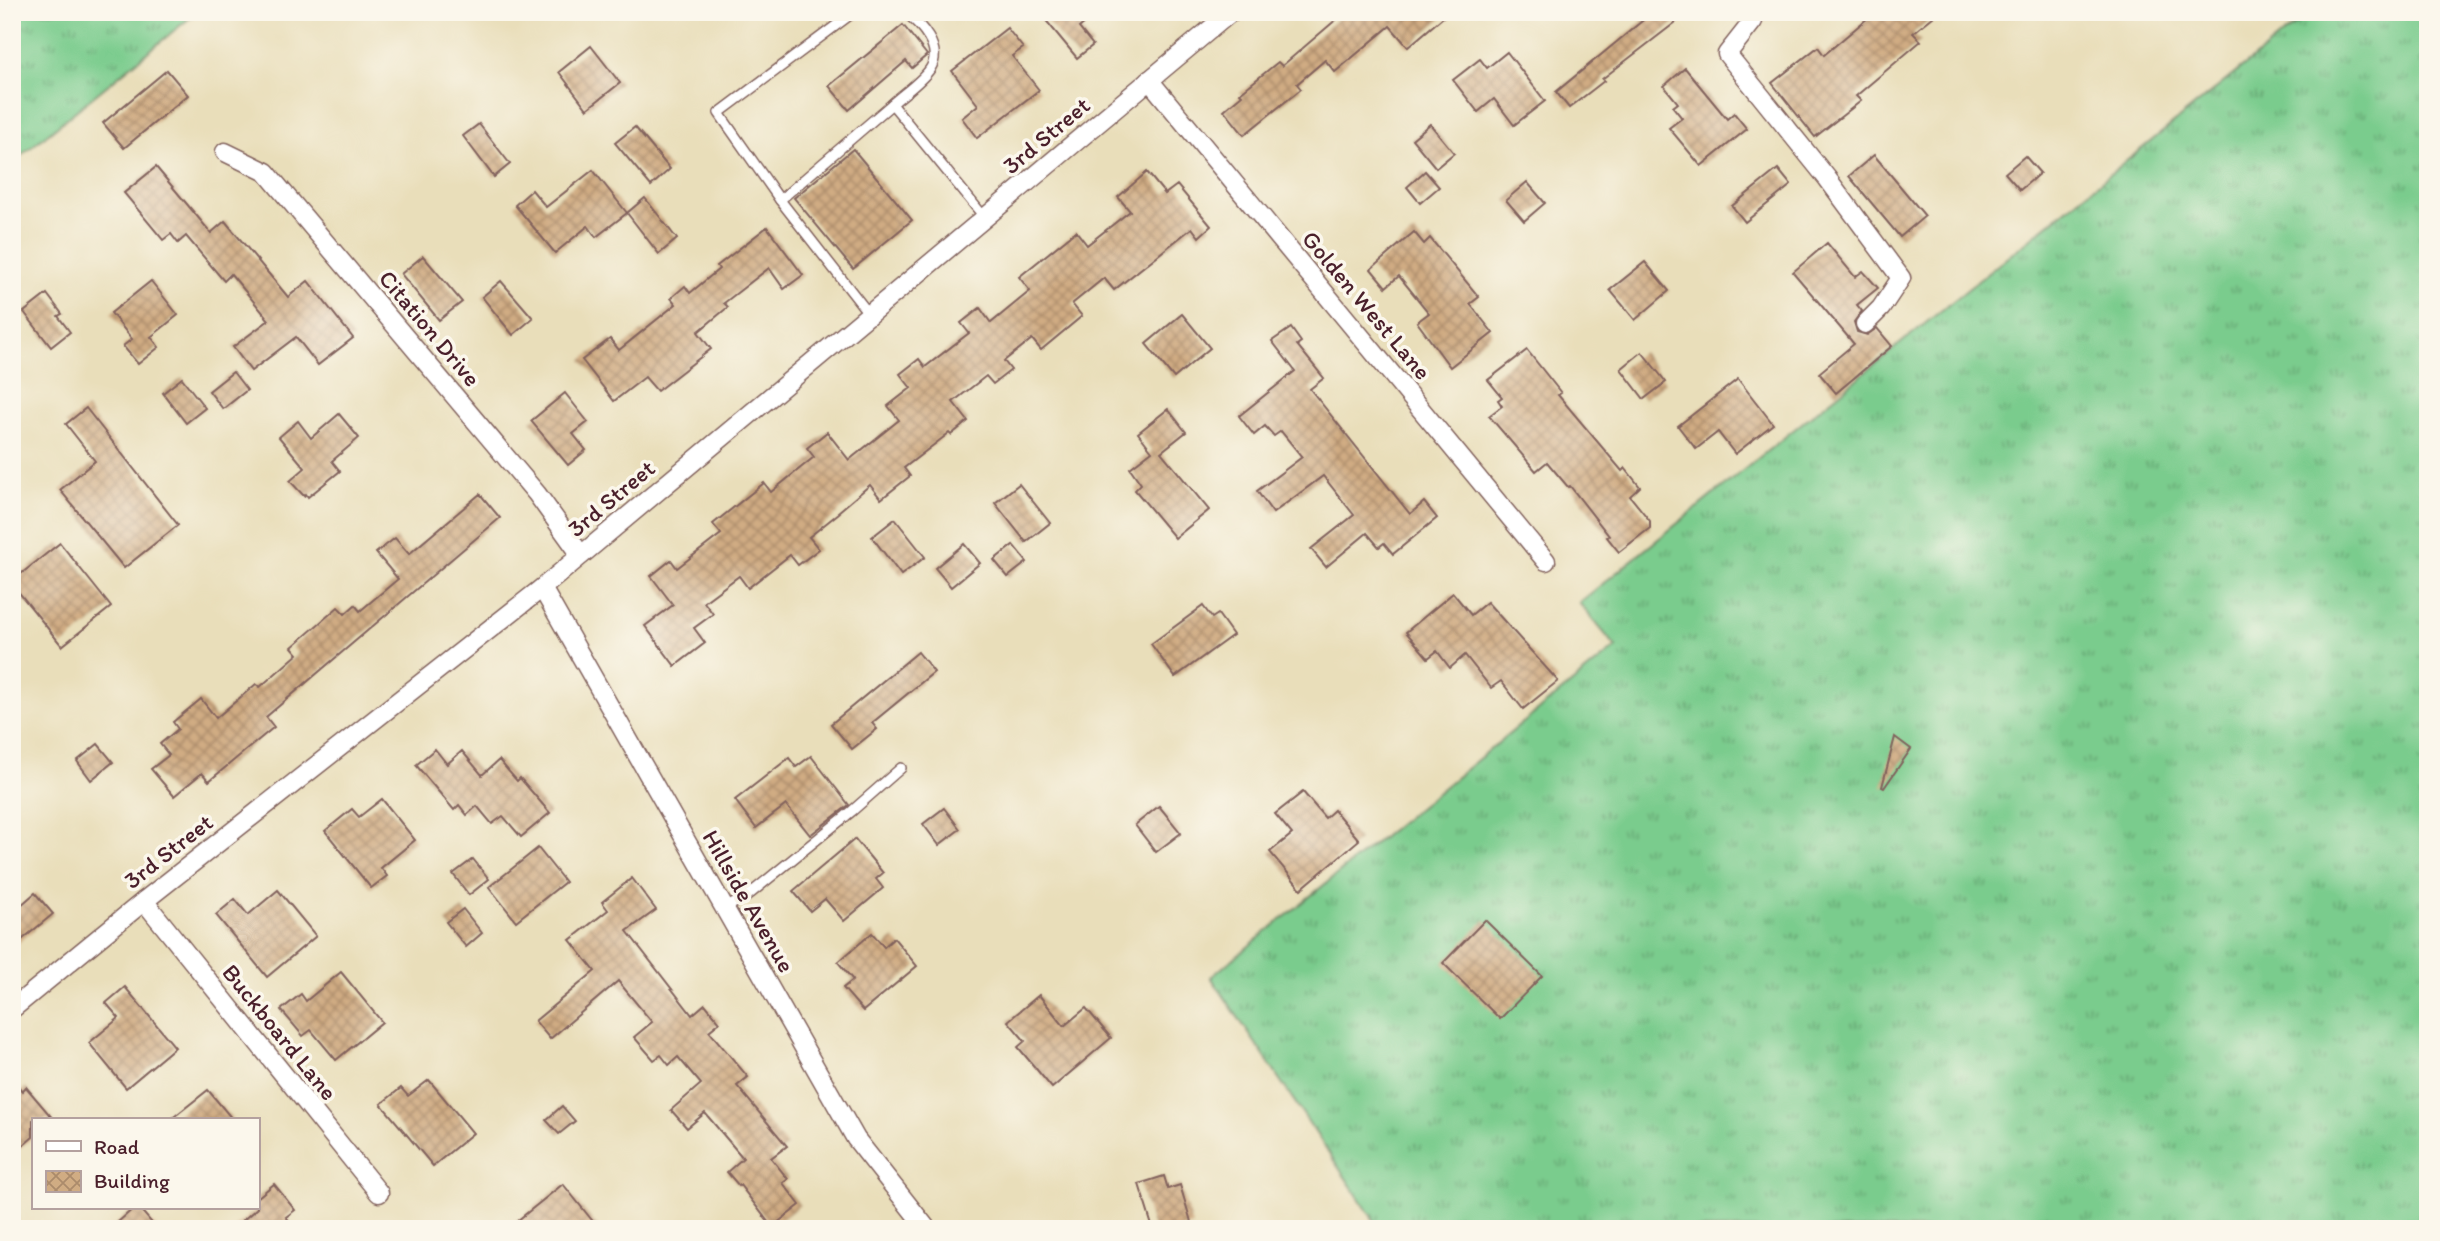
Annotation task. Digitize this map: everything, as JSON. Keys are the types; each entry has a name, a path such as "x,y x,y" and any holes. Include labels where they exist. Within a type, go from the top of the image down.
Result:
{"street":[{"name":"3rd Street","path":"12,1009 144,901 542,588 1230,12"},
{"path":"1754,15 1727,54 1827,178 1900,278 1881,308 1864,324"},
{"name":"Golden West Lane","path":"1150,80 1546,561"},
{"name":"Citation Drive","path":"225,152 266,172 537,494 581,555"},
{"name":"Hillside Avenue","path":"542,588 856,1139 927,1229"},
{"name":"Buckboard Lane","path":"144,901 379,1194"}],"lane":[{"path":"854,12 719,113 779,200 869,314"},
{"path":"779,200 892,104 931,67 934,47 919,23 905,12"},
{"path":"892,104 985,218"},
{"path":"725,908 746,897 901,768"}],"green space":[{"path":"12,12 197,12 12,163"},
{"path":"2311,12 2428,12 2428,1229 1380,1229 1211,977 1616,647 1579,603"}],"building":[{"path":"1039,12 1098,12 1079,28 1093,45 1077,58"},
{"path":"1345,12 1449,12 1408,47 1390,26 1335,72 1325,60 1297,84 1301,89 1244,135 1224,110 1278,62 1282,66"},
{"path":"1653,12 1689,12 1569,108 1556,92"},
{"path":"1875,12 1939,12 1913,33 1921,41 1856,96 1861,101 1815,137 1772,83 1818,47 1824,55"},
{"path":"903,25 927,55 912,68 906,61 849,110 829,86"},
{"path":"1007,28 1023,48 1012,56 1039,90 977,138 962,118 978,105 952,71"},
{"path":"591,46 620,83 587,109 559,72"},
{"path":"1507,52 1545,101 1514,125 1494,99 1478,112 1453,80 1480,59 1487,68"},
{"path":"1685,68 1727,119 1734,113 1747,129 1701,166 1669,128 1682,118 1673,107 1678,103 1664,86"},
{"path":"167,70 188,95 124,148 103,123"},
{"path":"479,124 510,164 494,177 463,136"},
{"path":"1430,124 1454,153 1436,168 1412,139"},
{"path":"635,127 670,169 651,186 615,143"},
{"path":"853,149 912,220 853,269 794,198"},
{"path":"1874,155 1925,216 1900,237 1849,176"},
{"path":"2025,156 2040,173 2020,190 2005,173"},
{"path":"156,167 211,233 225,221 288,297 308,281 353,338 318,365 296,337 251,371 233,347 269,320 231,274 224,281 186,236 178,243 171,234 163,240 124,193"},
{"path":"1778,169 1791,185 1745,222 1732,206"},
{"path":"593,170 627,213 596,237 588,226 555,253 515,205 532,190 546,207"},
{"path":"1425,171 1439,187 1420,203 1407,187"},
{"path":"1147,172 1165,194 1177,185 1211,226 1199,237 1192,228 1114,290 1104,278 1072,304 1082,316 1041,350 1032,339 1004,361 1011,370 993,384 986,376 953,402 968,421 904,468 910,476 881,499 870,485 838,512 809,537 819,549 798,565 790,555 748,588 739,576 704,602 713,614 694,628 705,643 675,666 645,626 673,605 651,576 671,560 677,568 721,534 713,524 764,483 771,492 814,457 807,448 827,432 849,460 899,420 888,406 911,388 900,374 919,359 925,367 969,333 961,323 980,308 991,323 1030,291 1019,277 1076,231 1087,245 1130,211 1118,197"},
{"path":"1527,182 1545,203 1524,221 1506,200"},
{"path":"645,198 677,239 659,254 627,213"},
{"path":"767,227 803,275 784,289 769,268 724,303 728,307 698,332 711,349 657,391 645,377 614,401 582,360 610,339 619,350 676,304 671,298 685,286 690,293 719,269 717,266"},
{"path":"1414,232 1424,244 1430,238 1479,297 1470,304 1493,333 1450,367 1417,322 1429,313 1399,276 1386,287 1371,269"},
{"path":"1827,243 1855,277 1863,271 1878,288 1857,305 1862,311 1854,322 1857,332 1867,335 1877,328 1892,346 1836,393 1819,373 1854,344 1793,272"},
{"path":"423,256 462,302 439,320 401,274"},
{"path":"1645,262 1669,291 1635,320 1610,290"},
{"path":"151,281 178,315 151,337 159,347 138,364 123,346 132,339 111,313"},
{"path":"501,281 533,318 513,335 482,297"},
{"path":"47,294 62,314 58,316 70,332 51,347 24,312"},
{"path":"1182,314 1210,348 1174,378 1146,344"},
{"path":"1291,328 1301,342 1297,345 1324,378 1310,389 1410,514 1424,502 1437,518 1393,554 1384,543 1379,547 1367,533 1326,567 1311,549 1354,515 1323,476 1273,513 1257,491 1302,457 1281,431 1274,436 1265,426 1254,435 1239,416 1295,371 1272,341"},
{"path":"1527,350 1561,393 1558,395 1622,471 1625,468 1640,487 1630,496 1650,521 1650,528 1619,552 1570,486 1568,487 1547,462 1536,471 1489,416 1502,406 1498,400 1502,397 1488,380"},
{"path":"1642,352 1666,382 1644,399 1621,369"},
{"path":"233,372 247,390 223,409 209,391"},
{"path":"182,378 205,408 186,423 163,393"},
{"path":"1738,379 1773,424 1735,454 1718,432 1696,449 1678,426"},
{"path":"565,393 588,422 573,434 586,450 568,465 531,421"},
{"path":"86,408 178,525 124,568 60,490 95,461 66,424"},
{"path":"1168,409 1186,432 1161,452 1209,510 1175,538 1135,490 1141,484 1130,468 1152,451 1138,433"},
{"path":"339,414 359,438 332,461 340,471 308,497 306,494 304,496 290,481 305,468 279,437 298,421 311,438"},
{"path":"1019,484 1050,523 1026,542 995,503"},
{"path":"480,494 500,518 266,717 274,727 209,781 202,773 174,796 151,769 169,755 160,744 178,729 173,722 201,699 216,718 256,684 260,687 298,654 292,647 338,607 345,614 355,605 360,611 398,579 376,553 395,538 409,554"},
{"path":"895,519 925,557 901,575 872,537"},
{"path":"60,543 111,607 62,646 12,584 12,581"},
{"path":"964,544 980,563 951,587 935,568"},
{"path":"1013,545 1027,562 1008,577 994,560"},
{"path":"1453,593 1471,615 1487,602 1558,681 1523,709 1501,681 1491,688 1465,655 1450,668 1437,651 1428,658 1406,632"},
{"path":"1203,606 1212,618 1218,614 1233,635 1175,677 1151,644"},
{"path":"918,652 934,672 872,723 877,729 852,749 831,724"},
{"path":"1895,737 1911,749 1884,788 1882,787"},
{"path":"98,744 113,762 91,780 77,761"},
{"path":"435,749 447,764 462,751 482,775 499,760 517,781 520,778 550,813 521,837 503,816 492,824 477,806 467,815 459,805 454,810 416,765"},
{"path":"811,756 849,805 810,835 786,805 756,828 735,800 789,758 796,767"},
{"path":"1303,792 1325,818 1334,810 1359,840 1301,889 1270,852 1292,834 1275,814"},
{"path":"382,799 415,840 381,868 387,876 371,888 325,831 352,809 359,817"},
{"path":"1159,806 1181,833 1156,852 1135,825"},
{"path":"944,808 960,829 939,845 923,824"},
{"path":"855,839 883,873 876,879 883,888 844,921 825,899 810,911 793,891"},
{"path":"538,848 565,882 516,921 489,887"},
{"path":"473,859 489,879 469,895 453,874"},
{"path":"632,878 656,910 627,931 692,1015 705,1004 720,1022 709,1031 748,1077 737,1086 787,1146 771,1158 788,1179 783,1183 800,1205 772,1227 727,1172 743,1158 705,1113 687,1128 671,1110 701,1084 678,1057 669,1065 661,1055 654,1060 634,1037 652,1022 618,981 550,1039 535,1021 595,971 570,940 608,910 602,902"},
{"path":"278,890 316,936 267,977 216,915 235,899 248,915"},
{"path":"35,893 53,914 12,948 12,913"},
{"path":"463,909 482,933 466,947 446,922"},
{"path":"1485,920 1542,976 1500,1019 1443,963"},
{"path":"872,933 884,947 894,938 917,966 863,1011 843,988 853,980 838,962"},
{"path":"341,972 382,1022 336,1060 311,1030 303,1036 281,1010 301,994 306,1001"},
{"path":"125,987 175,1047 126,1088 89,1043 119,1018 106,1003"},
{"path":"1039,995 1064,1026 1086,1008 1111,1038 1052,1088 1018,1047 1025,1041 1008,1021"},
{"path":"12,1079 22,1091 26,1087 52,1118 32,1118 32,1138 12,1155"},
{"path":"429,1080 473,1133 433,1166 381,1104 401,1088 408,1096"},
{"path":"208,1090 231,1118 173,1118"},
{"path":"562,1106 575,1121 559,1134 546,1120"},
{"path":"1164,1176 1168,1189 1180,1185 1192,1225 1179,1229 1153,1229 1139,1184"},
{"path":"274,1184 295,1210 286,1217 296,1229 233,1229 255,1210 259,1210 259,1196"},
{"path":"563,1184 599,1229 507,1229"},
{"path":"132,1210 141,1210 157,1229 110,1229"}]}
